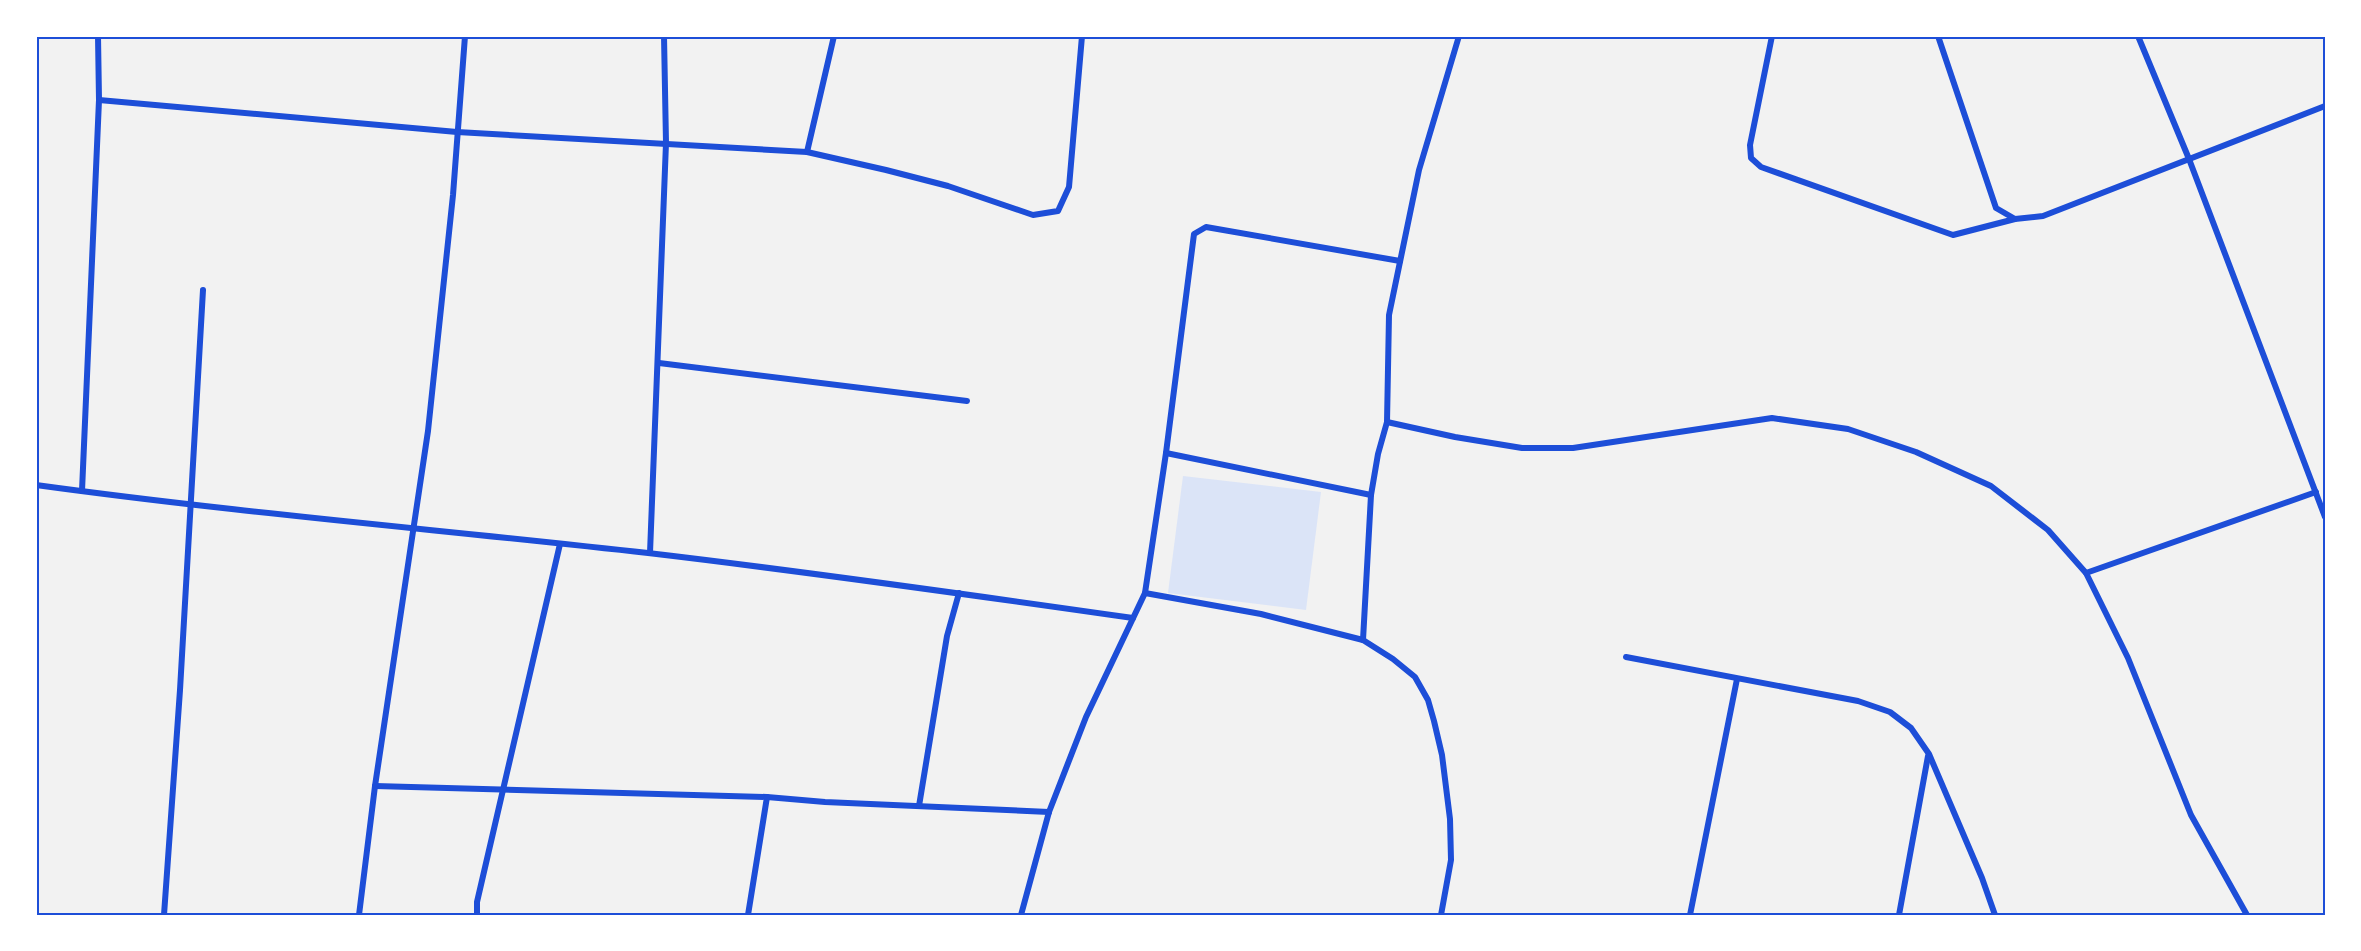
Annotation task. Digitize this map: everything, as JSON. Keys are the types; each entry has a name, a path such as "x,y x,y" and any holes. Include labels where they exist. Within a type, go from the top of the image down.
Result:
{"street":[{"path":"82,491 99,100 98,36"},
{"path":"359,915 375,786 428,430 453,195 465,36"},
{"path":"650,553 666,143 664,36"},
{"path":"807,152 834,36"},
{"path":"99,100 458,132 807,152 948,186 1033,215 1058,211 1069,187 1082,36"},
{"path":"1363,640 1371,495 1378,454 1387,422 1389,315 1419,170 1459,36"},
{"path":"1772,36 1750,145 1751,158 1761,167 1953,234 2015,219 2043,216 2325,106"},
{"path":"1938,36 1996,208 2015,219"},
{"path":"2138,36 2189,159 2325,517"},
{"path":"1021,915 1049,812 1086,717 1145,593 1166,453 1194,234 1206,227 1400,261"},
{"path":"164,915 180,690 203,290"},
{"path":"659,363 967,401"},
{"path":"1387,422 1455,437 1522,448 1573,448 1772,418 1848,429 1916,452 1991,486 2048,530 2086,573 2128,658 2192,815 2247,915"},
{"path":"1166,453 1371,495"},
{"path":"36,485 189,504 650,553 1133,618"},
{"path":"2086,573 2316,492"},
{"path":"477,915 477,902 502,789 560,544"},
{"path":"919,807 947,636 959,593"},
{"path":"1145,593 1261,614 1363,640 1393,659 1415,677 1428,700 1434,722 1442,755 1450,819 1451,860 1441,915"},
{"path":"1626,657 1858,700 1890,712 1911,728 1929,754 1982,878 1995,915"},
{"path":"1690,915 1737,679"},
{"path":"1899,915 1929,754"},
{"path":"375,786 767,797 919,807 1049,812"},
{"path":"748,915 767,797"}],"shaded area":[{"path":"1183,476 1321,492 1306,610 1168,593"}]}
